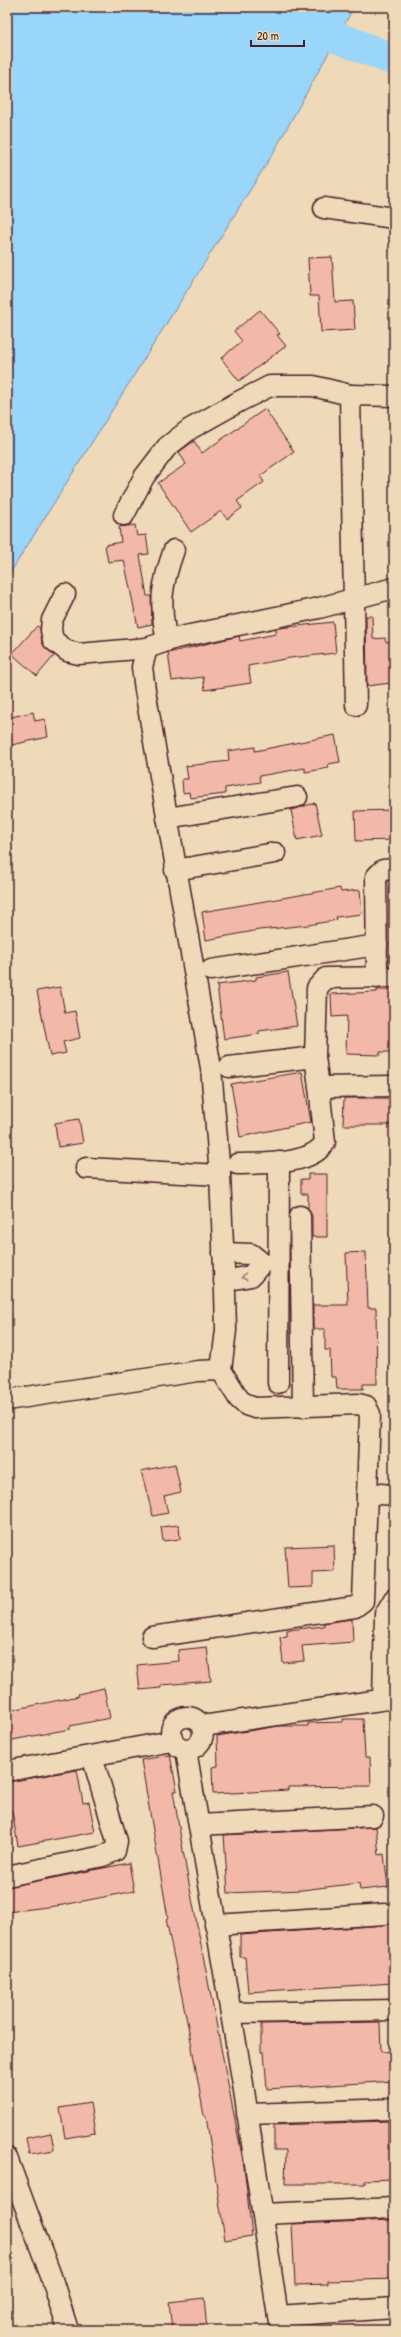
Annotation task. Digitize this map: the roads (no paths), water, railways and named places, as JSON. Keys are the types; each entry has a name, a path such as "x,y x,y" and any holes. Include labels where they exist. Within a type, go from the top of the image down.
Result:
{"street":[{"path":"324,208 394,218"},
{"path":"124,515 144,477 167,447 190,429 270,386 313,386 350,395 394,396"},
{"path":"350,395 356,705"},
{"path":"167,641 162,617 161,600 167,570 174,550"},
{"path":"65,594 52,620 51,630 53,640 67,651 79,654 147,648 167,641 320,608 353,597 394,588"},
{"path":"147,648 142,666 145,690 175,870 211,1068 220,1175 226,1330 220,1370 239,1399 246,1405 255,1408 358,1404 366,1406 370,1414 363,1601 355,1607 152,1637"},
{"path":"167,818 297,797"},
{"path":"175,870 275,853"},
{"path":"237,1164 279,1162 305,1158 321,1150 325,1142 315,1057 316,988 326,978 386,977 377,945 376,877 383,870 394,869"},
{"path":"211,970 377,945"},
{"path":"229,1067 315,1057"},
{"path":"319,1087 394,1086"},
{"path":"278,1383 270,1262 279,1162"},
{"path":"86,1168 220,1175"},
{"path":"300,1216 303,1407"},
{"path":"223,1253 251,1254 270,1262"},
{"path":"224,1281 251,1276 270,1262"},
{"path":"7,1400 190,1372 220,1370"},
{"path":"367,1493 394,1495"},
{"path":"202,1726 388,1699 385,1614 394,1599"},
{"path":"7,1771 92,1756 179,1745 195,1748 201,1742 204,1734 202,1726 196,1720 188,1717 180,1718 172,1728 179,1745 199,1825 248,2114 279,2323 394,2308"},
{"path":"7,1876 103,1856 115,1851 117,1841 92,1756"},
{"path":"199,1825 373,1816"},
{"path":"215,1925 386,1914"},
{"path":"230,2013 394,2010"},
{"path":"248,2114 394,2109"},
{"path":"7,2158 51,2276 68,2330"},
{"path":"263,2214 394,2208"}],"water":[{"path":"7,7 354,7 272,155 7,578"}],"waterway":[{"path":"261,7 394,60"}]}
